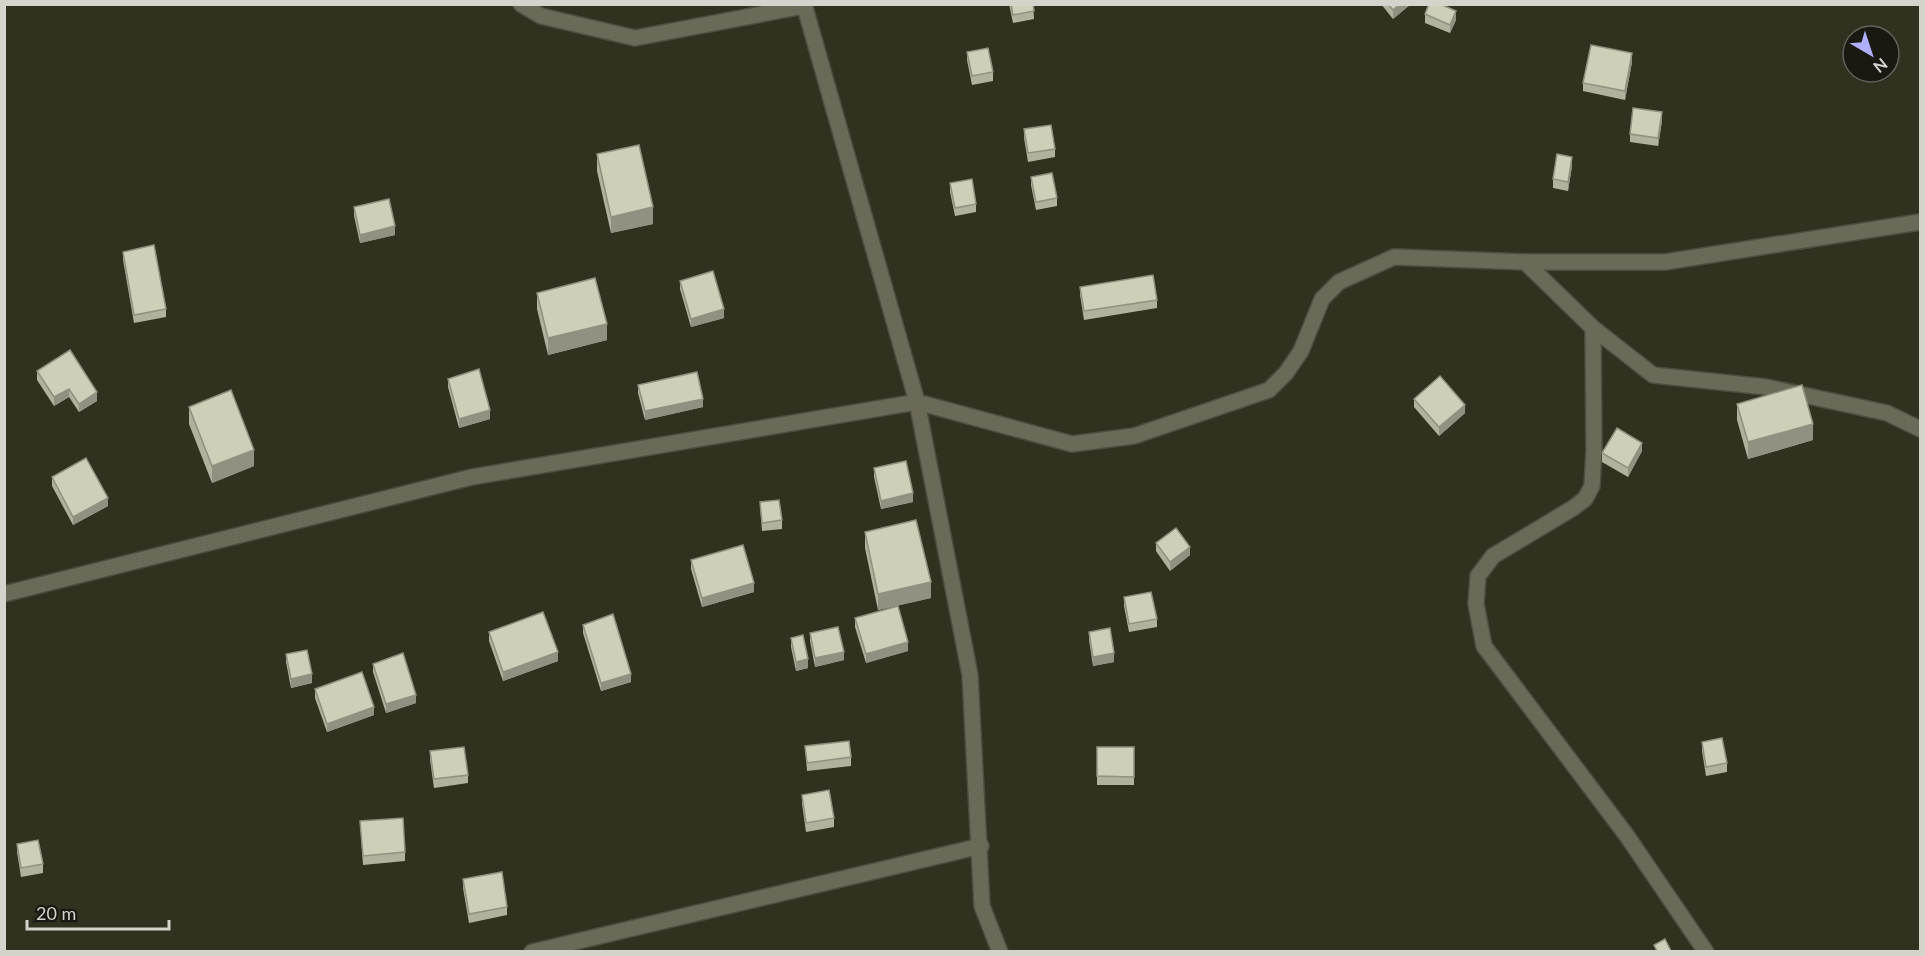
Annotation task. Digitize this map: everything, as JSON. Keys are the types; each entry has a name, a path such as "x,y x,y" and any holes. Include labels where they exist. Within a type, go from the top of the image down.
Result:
{"street":[{"path":"521,4 541,16 635,38 804,5 917,402 970,675 981,846 982,906 1000,951"},
{"path":"4,594 472,477 917,402 1072,444 1134,436 1269,390 1286,373 1300,351 1322,299 1339,282 1394,257 1525,262 1665,262 1920,222"},
{"path":"1525,262 1593,328 1653,375 1766,387 1887,413 1920,429"},
{"path":"1593,328 1592,486 1585,499 1573,508 1493,556 1478,576 1476,604 1484,646 1627,836 1707,951"},
{"path":"532,951 981,846"}],"building":[{"path":"1011,4 1033,4 1034,11 1013,15"},
{"path":"1388,4 1400,4 1393,10"},
{"path":"1429,4 1440,4 1456,11 1450,25 1425,14"},
{"path":"1591,45 1632,53 1625,91 1583,83"},
{"path":"988,48 993,72 972,76 967,52"},
{"path":"1633,108 1662,112 1658,138 1630,134"},
{"path":"1051,125 1055,149 1028,153 1024,129"},
{"path":"639,145 653,207 611,217 597,154"},
{"path":"1557,154 1572,157 1568,182 1553,179"},
{"path":"1052,173 1057,198 1036,202 1031,177"},
{"path":"972,179 976,204 955,208 950,183"},
{"path":"389,199 395,226 360,235 354,207"},
{"path":"154,245 166,309 134,315 123,252"},
{"path":"713,271 724,309 691,319 680,281"},
{"path":"1153,275 1157,300 1084,311 1080,287"},
{"path":"595,278 607,324 548,338 537,293"},
{"path":"70,350 97,392 79,404 69,389 54,397 37,371"},
{"path":"479,369 490,410 459,419 448,379"},
{"path":"697,372 703,399 645,411 638,385"},
{"path":"1440,376 1465,405 1439,427 1414,399"},
{"path":"1802,385 1813,424 1748,442 1737,404"},
{"path":"231,390 254,450 212,466 189,407"},
{"path":"1617,428 1642,443 1628,468 1602,453"},
{"path":"86,458 108,498 73,517 52,477"},
{"path":"906,461 913,493 881,501 874,468"},
{"path":"779,500 782,520 762,523 760,502"},
{"path":"916,520 931,582 878,594 865,532"},
{"path":"1176,528 1190,547 1170,562 1156,543"},
{"path":"743,545 754,583 702,598 691,560"},
{"path":"1151,592 1157,619 1129,624 1124,597"},
{"path":"898,606 908,642 866,654 855,618"},
{"path":"543,612 558,652 503,672 489,632"},
{"path":"613,614 631,674 601,683 583,625"},
{"path":"838,627 844,652 815,658 810,633"},
{"path":"1110,628 1114,653 1093,657 1089,632"},
{"path":"803,635 808,659 796,662 791,638"},
{"path":"307,650 312,674 291,679 286,654"},
{"path":"403,653 416,695 386,704 373,664"},
{"path":"362,672 374,707 327,724 315,689"},
{"path":"1722,738 1727,763 1706,767 1702,742"},
{"path":"849,741 851,757 807,763 805,746"},
{"path":"464,747 468,775 434,779 430,751"},
{"path":"1097,747 1134,747 1134,777 1097,776"},
{"path":"829,790 834,818 806,823 802,795"},
{"path":"403,818 405,852 363,856 360,821"},
{"path":"38,840 43,864 21,868 17,844"},
{"path":"502,872 507,907 469,914 463,879"},
{"path":"1665,939 1671,951 1657,951 1654,945"}]}
